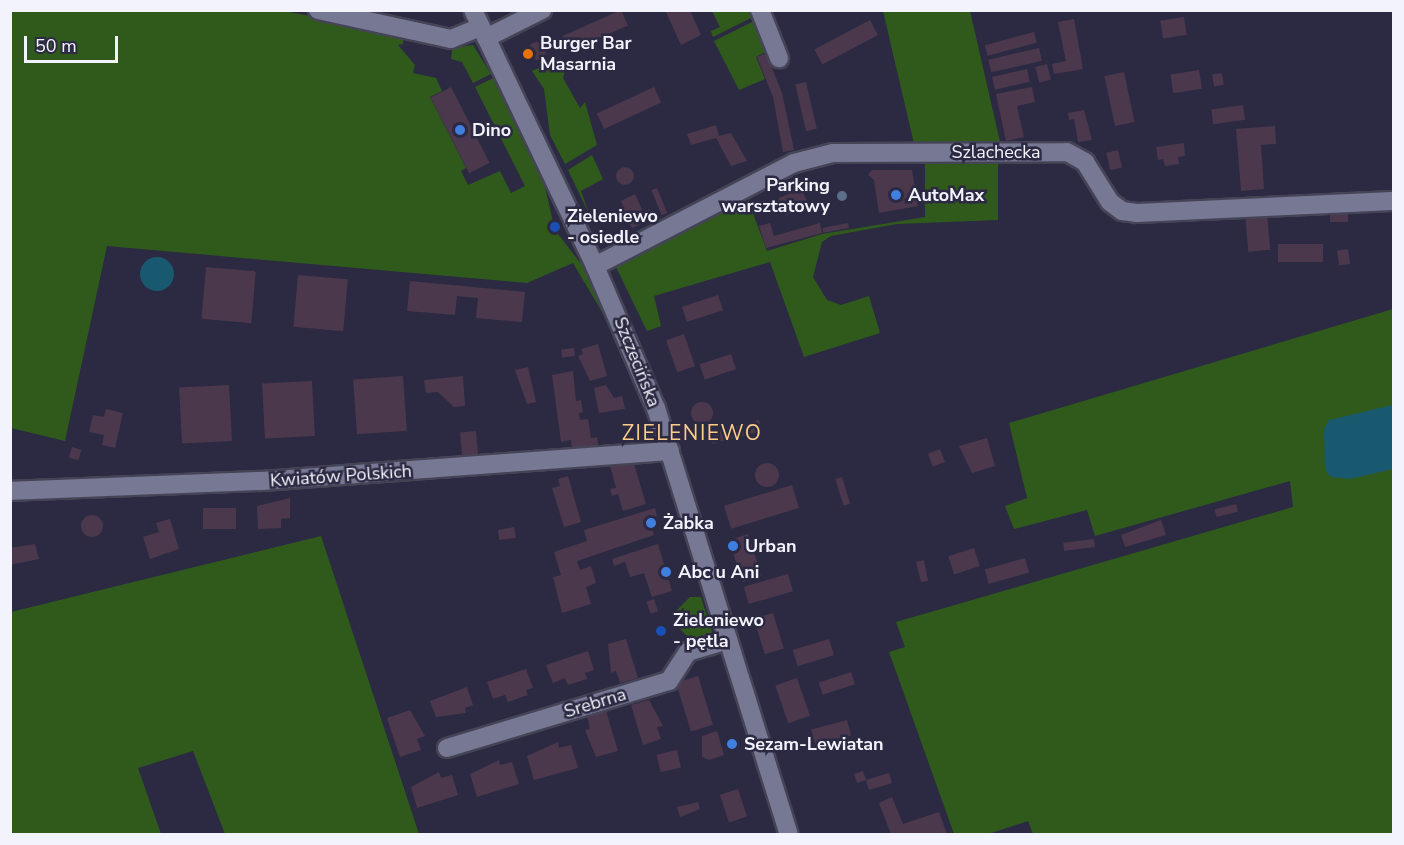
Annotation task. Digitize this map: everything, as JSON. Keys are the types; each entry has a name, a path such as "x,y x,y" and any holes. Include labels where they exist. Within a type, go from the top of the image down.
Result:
{"street":[{"path":"318,10 451,39 480,25 542,10"},
{"path":"760,10 779,58"},
{"name":"Szczecińska","path":"480,25 631,344 670,451 789,834"},
{"name":"Szlachecka","path":"595,266 794,163 833,153 1067,152 1085,162 1110,202 1136,213 1394,201"},
{"name":"Kwiatów Polskich","path":"10,491 261,481 670,451"},
{"name":"Srebrna","path":"447,748 669,681 688,652 728,640"}],"green space":[{"path":"11,11 284,11 388,31 403,38 403,44 398,45 415,65 413,73 436,78 442,91 430,97 466,168 461,171 468,185 500,171 511,193 525,186 475,87 493,78 545,187 555,230 585,269 618,339 573,263 527,283 107,246 65,441 11,428"},
{"path":"712,11 755,11 757,15 713,37 711,31 720,27"},
{"path":"883,11 970,11 1001,146 915,148"},
{"path":"756,20 767,51 756,57 765,79 739,90 714,41"},
{"path":"419,43 452,48 473,45 491,74 473,83 462,62 451,59 452,50"},
{"path":"561,58 566,68 563,78 580,108 585,102 597,145 565,164 550,135 544,89 532,71"},
{"path":"592,155 603,179 581,191 590,216 568,170"},
{"path":"998,159 998,220 897,224 831,236 822,242 813,277 827,300 841,305 869,296 880,333 804,357 770,262 654,296 661,326 647,331 614,263 729,204 748,200 767,251 822,234 925,217 925,160"},
{"path":"1393,309 1393,834 1033,834 1028,821 988,834 954,834 889,652 905,647 896,622 1293,507 1290,481 1095,536 1087,510 1014,529 1005,506 1027,498 1009,423"},
{"path":"321,536 419,834 225,834 193,751 138,768 161,834 11,834 11,612"},
{"path":"690,597 701,597 713,635 710,637 691,640 676,625 677,610"}],"water":[{"path":"157,257 169,262 174,274 169,286 157,291 145,286 140,274 145,262"},
{"path":"1393,405 1393,469 1350,479 1331,477 1325,470 1324,429 1329,420"}],"building":[{"path":"621,10 628,26 569,52 563,36"},
{"path":"665,10 690,10 701,35 681,45"},
{"path":"1184,17 1187,35 1163,39 1160,21"},
{"path":"1074,19 1083,69 1054,74 1052,64 1066,61 1058,22"},
{"path":"870,20 878,35 822,65 814,50"},
{"path":"1034,32 1037,43 988,56 985,45"},
{"path":"537,42 543,45 546,51 543,57 537,60 531,57 528,51 531,45"},
{"path":"1039,48 1042,61 991,72 988,60"},
{"path":"766,53 782,93 794,150 783,152 773,97 757,57"},
{"path":"1047,64 1051,80 1039,82 1035,67"},
{"path":"1027,69 1030,82 995,90 992,77"},
{"path":"1199,70 1202,89 1173,93 1170,75"},
{"path":"1124,72 1135,122 1115,126 1104,76"},
{"path":"1222,73 1224,85 1214,86 1212,75"},
{"path":"806,82 817,129 806,131 795,84"},
{"name":"Dino","path":"451,87 490,163 469,173 431,97"},
{"path":"654,87 661,102 604,129 597,114"},
{"path":"1032,87 1035,102 1017,106 1024,137 1006,141 996,94"},
{"path":"1243,105 1245,120 1213,124 1211,109"},
{"path":"1084,110 1092,140 1078,142 1074,119 1069,120 1068,113"},
{"path":"716,125 719,136 731,133 747,161 731,166 716,138 691,145 687,134"},
{"path":"1275,126 1276,144 1261,145 1264,189 1241,191 1236,129"},
{"path":"1184,143 1185,156 1178,157 1179,164 1165,166 1163,159 1158,160 1156,147"},
{"path":"1118,150 1122,168 1110,170 1106,153"},
{"path":"621,167 629,167 634,172 632,183 621,185 616,180 616,172"},
{"name":"AutoMax","path":"872,170 912,170 918,206 879,213 874,180 868,175"},
{"path":"657,188 667,213 662,215 651,190"},
{"path":"801,188 809,205 786,216 778,199"},
{"path":"635,194 643,212 649,209 653,219 632,228 618,208 623,206 621,201"},
{"path":"1330,211 1348,211 1348,222 1330,222"},
{"path":"1267,213 1270,250 1248,252 1245,215"},
{"path":"770,223 774,236 820,223 822,233 766,248 759,226"},
{"path":"848,223 849,228 823,233 822,228"},
{"path":"1278,244 1323,244 1323,262 1278,262"},
{"path":"1348,249 1350,264 1339,265 1337,251"},
{"path":"206,267 256,271 251,323 201,319"},
{"path":"298,275 348,279 343,331 293,327"},
{"path":"410,281 525,292 522,322 476,318 478,298 457,296 455,315 407,311"},
{"path":"718,295 723,310 687,322 682,307"},
{"path":"684,334 695,366 677,372 666,340"},
{"path":"598,344 607,376 590,381 578,356 583,354 581,349"},
{"path":"574,348 575,356 562,358 561,350"},
{"path":"731,354 736,369 705,379 700,364"},
{"path":"528,367 536,402 527,404 515,370"},
{"path":"573,371 576,401 581,400 583,412 579,413 580,420 588,419 591,438 597,437 599,449 572,452 571,440 561,442 552,375"},
{"path":"403,376 407,431 357,434 353,379"},
{"path":"463,376 465,406 454,407 438,392 426,393 424,380"},
{"path":"312,381 315,436 265,439 262,384"},
{"path":"229,385 232,441 182,444 179,388"},
{"path":"606,385 614,398 622,396 625,409 599,413 594,388"},
{"path":"702,402 710,405 713,413 710,421 702,424 694,421 691,413 694,405"},
{"path":"106,409 123,413 115,448 102,445 104,435 89,432 93,415 104,417"},
{"path":"759,420 762,431 713,444 710,433"},
{"path":"476,431 478,454 462,455 460,432"},
{"path":"987,438 995,466 972,473 959,446"},
{"path":"72,447 82,450 78,460 69,458"},
{"path":"940,449 945,462 933,467 928,454"},
{"path":"767,463 776,466 779,475 776,484 767,487 758,484 755,475 758,466"},
{"path":"634,464 646,504 623,511 618,494 612,496 610,489 616,488 610,466"},
{"path":"568,476 581,522 564,527 552,488 560,486 558,479"},
{"path":"842,477 850,504 843,506 835,479"},
{"path":"792,485 799,508 731,529 724,506"},
{"path":"290,498 290,518 281,519 281,528 258,529 257,506"},
{"path":"1236,504 1238,512 1217,517 1215,509"},
{"path":"203,508 236,508 236,529 203,529"},
{"path":"655,508 657,516 650,519 654,535 577,561 580,570 591,566 596,583 586,587 591,604 562,613 553,577 561,575 554,552 587,541 584,530"},
{"path":"92,515 100,518 103,526 100,534 92,537 84,534 81,526 84,518"},
{"path":"170,519 179,549 150,559 143,537 159,532 156,523"},
{"path":"1161,520 1166,535 1125,547 1121,535"},
{"path":"514,527 516,538 499,540 498,530"},
{"path":"748,534 762,576 743,582 729,540"},
{"path":"1094,539 1095,547 1064,551 1063,543"},
{"path":"35,544 39,559 10,565 10,548"},
{"path":"658,544 672,591 652,597 644,573 630,577 625,562 614,566 612,559"},
{"path":"974,548 980,566 954,574 948,556"},
{"path":"1025,558 1029,572 989,584 985,570"},
{"path":"924,560 928,581 921,582 916,562"},
{"path":"788,574 793,591 749,604 744,587"},
{"path":"654,599 658,611 650,614 646,601"},
{"path":"773,613 784,648 765,654 754,619"},
{"path":"626,639 638,678 620,683 616,671 611,673 608,644"},
{"path":"829,639 834,655 798,666 793,650"},
{"path":"588,651 594,670 585,673 587,679 568,685 565,678 553,683 546,665"},
{"path":"526,669 533,688 526,690 528,695 508,702 505,695 493,699 487,682"},
{"path":"851,672 855,684 823,695 819,683"},
{"path":"698,676 713,725 691,731 676,683"},
{"path":"797,678 810,716 788,723 775,685"},
{"path":"467,687 473,705 465,708 466,713 436,717 430,701"},
{"path":"649,700 663,726 657,727 661,739 643,745 631,705"},
{"path":"410,710 425,736 417,739 421,750 400,757 387,718"},
{"path":"606,711 618,751 596,757 585,730 590,729 587,716"},
{"path":"847,720 851,735 815,745 811,730"},
{"path":"717,731 724,755 709,760 702,757 702,736"},
{"path":"558,742 559,748 571,745 578,768 534,780 527,756"},
{"path":"677,750 681,768 661,772 657,755"},
{"path":"499,760 500,765 512,762 519,784 477,797 470,774"},
{"path":"863,771 866,780 857,783 854,774"},
{"path":"439,772 441,778 452,775 458,795 417,808 411,787"},
{"path":"889,773 892,783 869,790 866,780"},
{"path":"738,789 747,817 729,822 720,795"},
{"path":"892,797 903,824 939,812 947,834 891,834 879,803"},
{"path":"698,802 700,809 680,817 677,807"}],"place":[{"name":"Burger Bar Masarnia","path":"528,54"},
{"name":"Dino","path":"460,130"},
{"name":"AutoMax","path":"896,195"},
{"name":"Parking warsztatowy","path":"842,196"},
{"name":"Zieleniewo - osiedle","path":"555,227"},
{"name":"Żabka","path":"651,523"},
{"name":"Urban","path":"733,546"},
{"name":"Abc u Ani","path":"666,572"},
{"name":"Zieleniewo - pętla","path":"661,631"},
{"name":"Sezam-Lewiatan","path":"732,744"}],"district":[{"name":"ZIELENIEWO","path":"692,433"}]}
